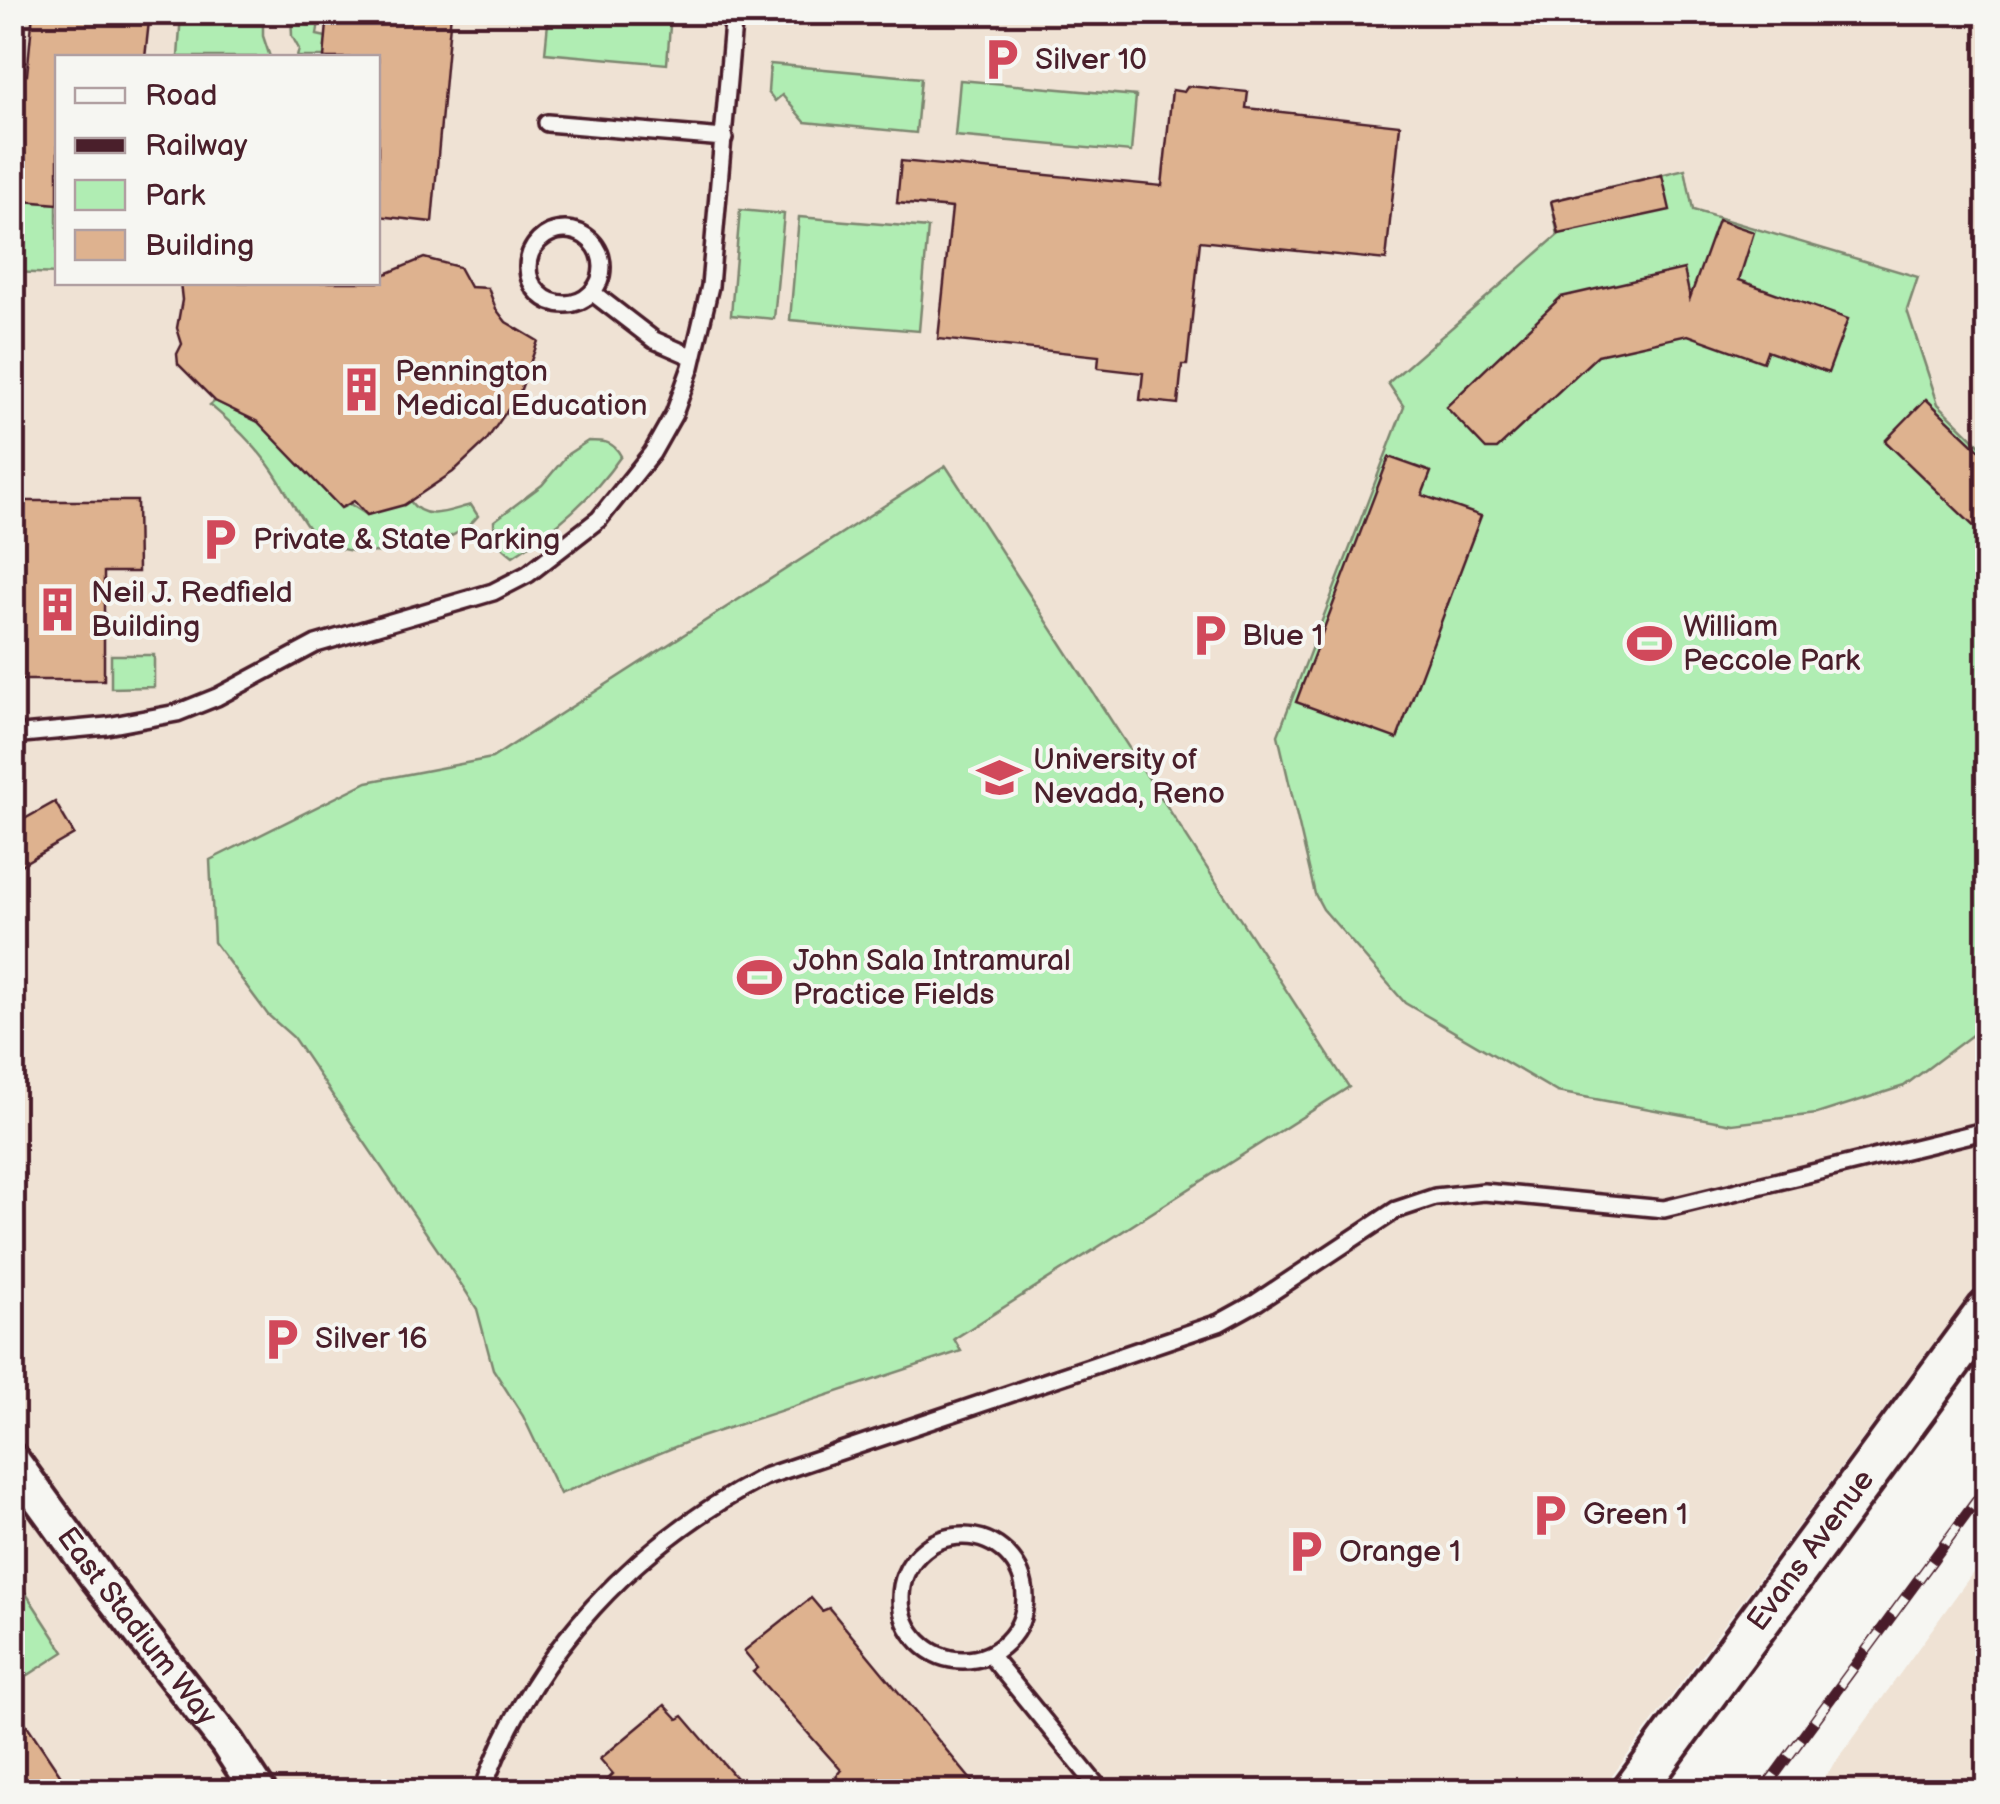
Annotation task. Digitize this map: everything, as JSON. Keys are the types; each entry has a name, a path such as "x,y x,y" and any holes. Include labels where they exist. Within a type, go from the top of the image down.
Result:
{"street":[{"name":"Evans Avenue","path":"1633,1792 1988,1310"},
{"name":"East Stadium Way","path":"12,1460 97,1577 227,1743 259,1792"}],"lane":[{"path":"12,736 107,726 176,713 217,697 316,644 493,592 528,574 599,518 628,486 674,414 694,357 710,286 734,12"},
{"path":"547,123 724,138"},
{"path":"567,230 589,238 602,258 603,271 594,293 584,301 559,304 537,292 527,269 535,245 555,231 567,230"},
{"path":"594,293 654,340 694,357"},
{"path":"482,1792 494,1757 520,1707 558,1649 599,1600 657,1546 718,1501 764,1477 1218,1322 1256,1302 1396,1210 1434,1197 1484,1192 1664,1209 1988,1130"},
{"path":"953,1535 992,1542 1020,1570 1026,1589 1025,1609 1006,1644 990,1655 969,1660 947,1658 927,1650 912,1634 903,1615 900,1594 905,1572 917,1554 934,1542 953,1535"},
{"path":"990,1655 1102,1792"}],"shaded area":[{"name":"University of Nevada, Reno","path":"12,13 1987,13 1987,1271 1601,1791 13,1791"},
{"path":"1987,1553 1987,1791 1815,1791 1855,1736"}],"green space":[{"path":"181,13 263,13 263,36 269,55 178,55"},
{"path":"291,13 328,13 320,14 317,35 326,37 324,55 298,55 299,49 292,36"},
{"path":"549,13 671,13 667,64 545,53"},
{"path":"770,64 921,78 916,133 805,122 782,95 775,101 768,92"},
{"path":"960,80 1136,96 1131,152 955,136"},
{"name":"William Peccole Park","path":"1685,169 1693,210 1918,277 1907,310 1938,404 1987,452 1988,1023 1904,1086 1817,1114 1732,1124 1557,1092 1405,1003 1323,909 1315,894 1278,735 1404,407 1388,383 1558,235 1551,201"},
{"path":"12,200 55,204 55,274 13,272"},
{"path":"740,210 784,214 774,319 731,315"},
{"path":"799,217 928,228 919,331 790,320"},
{"path":"215,401 258,422 341,508 350,504 367,515 410,501 430,513 471,505 478,516 448,538 411,549 357,552 330,545 310,530 259,453 210,405"},
{"path":"588,441 608,443 621,456 572,512 513,556 498,542 494,521 542,485 568,454"},
{"name":"John Sala Intramural Practice Fields","path":"946,466 1349,1087 954,1339 961,1351 692,1440 560,1494 523,1416 493,1369 477,1309 293,1037 268,1015 214,942 210,860 367,782 492,758"},
{"path":"111,655 154,655 154,687 111,688"},
{"path":"12,1572 64,1652 13,1685 12,1685"}],"building":[{"path":"33,12 150,12 145,55 55,55 55,204 12,200 12,73 27,75"},
{"path":"328,12 451,12 432,222 380,216 380,55 324,55"},
{"path":"1188,86 1248,92 1246,108 1400,125 1386,260 1200,241 1187,365 1182,365 1178,404 1140,400 1143,373 1098,368 1099,356 938,339 952,208 897,203 901,161 1162,186 1172,90 1184,92"},
{"path":"1662,175 1670,210 1559,234 1551,201"},
{"path":"1718,220 1754,232 1739,280 1848,319 1828,373 1767,351 1763,362 1688,335 1598,355 1497,449 1486,449 1446,407 1561,297 1684,269 1690,298"},
{"name":"Pennington Medical Education","path":"424,258 459,267 470,287 488,288 506,322 538,341 520,392 486,441 453,472 404,505 367,515 354,501 341,508 258,422 215,401 178,364 182,344 177,328 180,285 380,285 380,276"},
{"path":"1926,399 1988,458 1988,540 1885,441"},
{"path":"1389,457 1431,472 1422,495 1481,516 1397,739 1296,702"},
{"name":"Neil J. Redfield Building","path":"12,501 137,501 138,572 104,572 104,680 12,680"},
{"path":"55,802 74,834 12,870 12,826"},
{"path":"811,1598 822,1611 829,1608 981,1792 850,1792 836,1776 841,1770 753,1672 758,1668 744,1651"},
{"path":"12,1703 72,1792 12,1792"},
{"path":"665,1705 678,1719 683,1716 748,1792 596,1792 613,1774 600,1759"}],"railway":[{"path":"1762,1792 1988,1485"}],"place":[{"name":"Silver 10","path":"1002,60"},
{"name":"Pennington Medical Education","path":"362,389"},
{"name":"Private & State Parking","path":"220,540"},
{"name":"Neil J. Redfield Building","path":"58,610"},
{"name":"Blue 1","path":"1209,636"},
{"name":"William Peccole Park","path":"1650,644"},
{"name":"University of Nevada, Reno","path":"1000,777"},
{"name":"John Sala Intramural Practice Fields","path":"760,978"},
{"name":"Silver 16","path":"282,1339"},
{"name":"Green 1","path":"1550,1515"},
{"name":"Orange 1","path":"1306,1552"}]}
